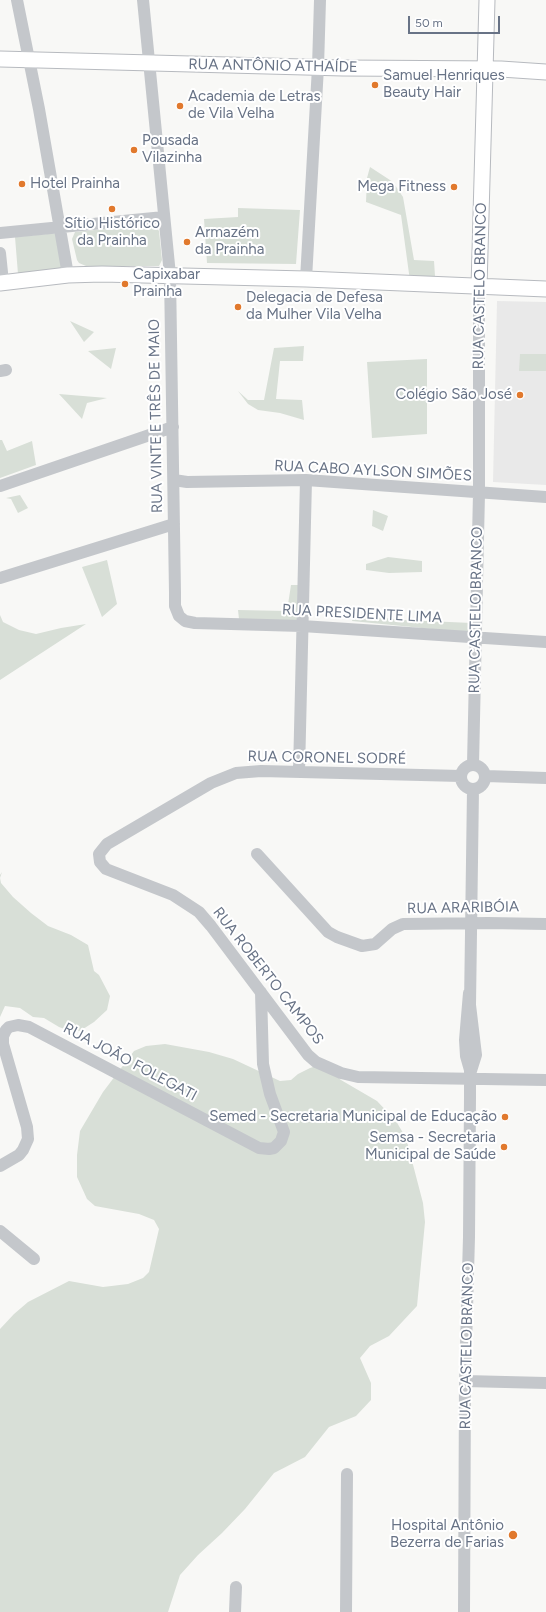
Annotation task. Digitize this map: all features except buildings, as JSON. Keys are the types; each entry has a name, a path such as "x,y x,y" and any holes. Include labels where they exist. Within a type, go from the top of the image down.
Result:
{"main road":[{"name":"RUA CASTELO BRANCO","path":"479,287 487,0"},
{"name":"RUA ANTÔNIO ATHAÍDE","path":"0,59 318,67 486,69 546,72"},
{"path":"1,282 68,275 102,274 306,279 546,289"}],"street":[{"path":"17,0 68,275"},
{"name":"RUA VINTE E TRÊS DE MAIO","path":"143,0 170,275 175,606 178,616"},
{"path":"306,279 318,67 320,0"},
{"path":"0,233 164,217"},
{"path":"0,253 1,282"},
{"name":"RUA CASTELO BRANCO","path":"473,764 479,493 479,287"},
{"path":"0,486 172,427"},
{"name":"RUA CABO AYLSON SIMÕES","path":"174,480 187,482 306,480 546,497"},
{"path":"299,772 306,480"},
{"path":"0,578 174,524"},
{"name":"RUA PRESIDENTE LIMA","path":"178,616 185,622 195,623 302,626 546,642"},
{"path":"473,764 482,768 486,776 482,786 473,789 464,785 461,776 463,769 473,764"},
{"name":"RUA CORONEL SODRÉ","path":"99,858 101,850 107,844 219,779 236,773 248,771 461,776"},
{"path":"486,776 546,778"},
{"name":"RUA CASTELO BRANCO","path":"464,1612 464,1381 469,1237 470,1079 471,1070 476,1055 469,993 473,789"},
{"name":"RUA ARARIBÓIA","path":"257,854 328,932 336,937 362,946 375,944 395,927 403,924 546,924"},
{"name":"RUA ROBERTO CAMPOS","path":"99,858 102,866 106,869 173,896 195,909 211,926 308,1055 316,1062 341,1073 358,1077 546,1080"},
{"name":"RUA JOÃO FOLEGATI","path":"0,1166 19,1155 28,1139 27,1127 3,1044 3,1036 6,1030 9,1027 18,1025 30,1027 259,1148 274,1148 281,1141 284,1132 270,1094 264,1064 260,992"},
{"path":"0,1231 34,1258"},
{"path":"464,1381 546,1383"},
{"path":"346,1612 347,1474"},
{"path":"235,1612 236,1587"}],"shaded area":[{"path":"370,167 393,182 403,197 414,260 434,261 435,276 410,281 401,215 366,202 367,178"},
{"path":"238,208 300,210 296,264 207,263 204,219 238,217"},
{"path":"154,224 159,231 162,260 159,266 86,266 79,263 77,260 72,239 75,232"},
{"path":"58,233 63,269 18,274 15,237"},
{"name":"Colégio São José","path":"497,301 546,302 546,485 493,482"},
{"path":"70,321 94,332 84,342"},
{"path":"304,346 303,361 280,361 276,399 302,400 304,420 280,413 258,410 248,404 238,391 248,400 264,400 274,348"},
{"path":"116,348 111,369 88,351"},
{"path":"520,354 546,354 546,371 519,371"},
{"path":"427,359 427,434 372,438 367,362"},
{"path":"59,394 107,398 87,403 82,419"},
{"path":"0,440 2,440 7,451 32,441 36,465 0,478"},
{"path":"20,495 28,508 18,513 11,499 6,498"},
{"path":"373,510 388,516 383,531 372,526"},
{"path":"388,557 422,561 422,572 389,573 366,570 366,564"},
{"path":"107,560 117,604 102,617 82,567"},
{"path":"291,585 298,585 297,621 239,619 238,610 287,611"},
{"path":"0,615 3,622 19,630 36,634 86,624 0,680"},
{"path":"354,615 404,620 472,623 472,633 352,621"},
{"path":"0,878 1,883 13,897 48,926 71,935 88,945 94,971 99,975 110,996 107,1010 94,1022 80,1031 67,1030 59,1027 44,1018 33,1017 20,1008 5,1006 0,1017"},
{"path":"165,1044 209,1052 233,1059 280,1081 291,1080 298,1074 319,1065 377,1101 396,1121 406,1138 423,1203 425,1222 417,1306 389,1336 370,1346 360,1358 371,1383 371,1400 356,1416 329,1427 305,1457 274,1473 245,1509 198,1555 180,1575 168,1612 0,1612 0,1329 28,1302 69,1281 103,1287 128,1284 143,1278 149,1272 159,1229 154,1220 139,1214 95,1206 87,1199 77,1177 77,1155 80,1131 103,1092 134,1051 146,1046"}],"place":[{"name":"Samuel Henriques Beauty Hair","path":"375,85"},
{"name":"Academia de Letras de Vila Velha","path":"180,106"},
{"name":"Pousada Vilazinha","path":"134,150"},
{"name":"Hotel Prainha","path":"22,184"},
{"name":"Mega Fitness","path":"454,187"},
{"name":"Sítio Histórico da Prainha","path":"112,209"},
{"name":"Armazém da Prainha","path":"187,242"},
{"name":"Capixabar Prainha","path":"125,284"},
{"name":"Delegacia de Defesa da Mulher Vila Velha","path":"238,307"},
{"name":"Colégio São José","path":"520,395"},
{"name":"Semed - Secretaria Municipal de Educação","path":"505,1117"},
{"name":"Semsa - Secretaria Municipal de Saúde","path":"504,1147"},
{"name":"Hospital Antônio Bezerra de Farias","path":"513,1535"}]}
